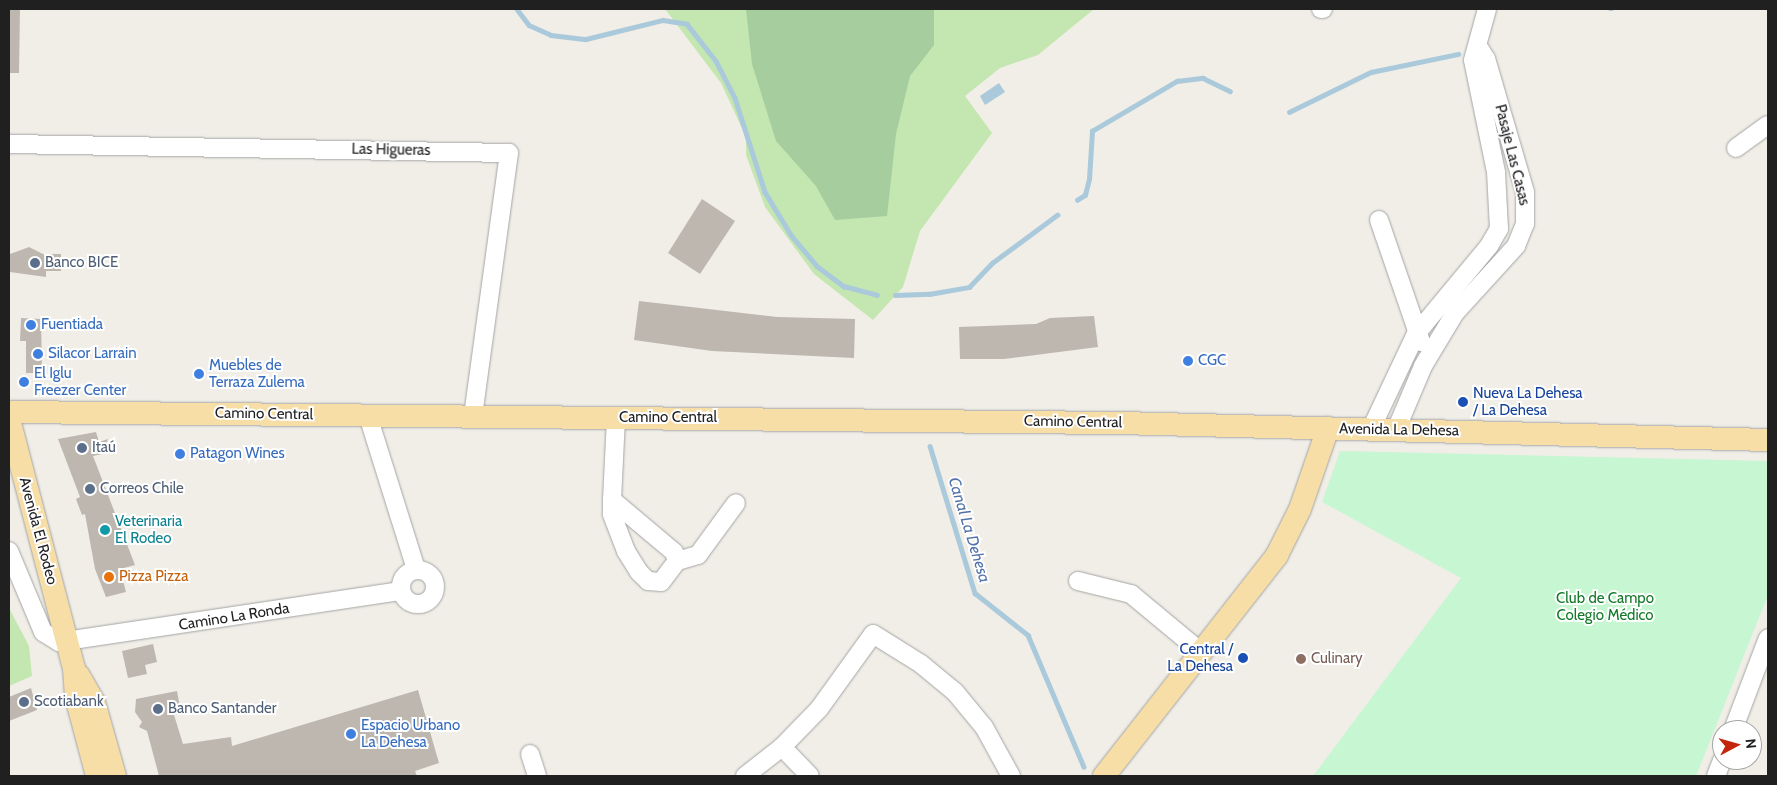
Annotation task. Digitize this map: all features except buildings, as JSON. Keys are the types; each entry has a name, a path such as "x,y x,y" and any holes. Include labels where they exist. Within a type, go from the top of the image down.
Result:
{"main road":[{"name":"Camino Central","path":"9,412 473,416 1328,428"},
{"name":"Avenida El Rodeo","path":"9,419 74,668 76,697 97,776"},
{"name":"Avenida La Dehesa","path":"1104,776 1277,555 1300,509 1328,428 1768,440"},
{"name":"Avenida El Rodeo","path":"74,668 94,702 115,776"}],"street":[{"name":"Pasaje Las Casas","path":"1371,429 1416,334 1489,246 1498,229 1496,172 1473,60 1487,9"},
{"name":"Pasaje Las Casas","path":"1396,430 1429,355 1456,313 1516,246 1525,224 1525,192 1486,59 1478,46"},
{"path":"1736,148 1768,126"},
{"name":"Las Higueras","path":"9,144 509,153 473,416"},
{"path":"1379,220 1416,334 1429,355"},
{"path":"368,416 416,569 434,579 434,593 417,604 410,602 401,591 406,573 416,569"},
{"path":"616,418 612,514 626,551 648,581 661,582 677,561 698,555 736,503"},
{"path":"612,500 665,541 677,561"},
{"name":"Avenida El Rodeo","path":"9,551 44,632 52,640 67,642"},
{"path":"1078,581 1131,594 1202,653"},
{"name":"Camino La Ronda","path":"67,642 401,591"},
{"path":"745,776 782,747 837,686 873,634 921,664 955,692 984,726 1011,776"},
{"path":"1737,720 1768,638"},
{"path":"782,747 810,776"},
{"path":"530,754 537,776"}],"green space":[{"path":"665,9 1094,9 1038,55 1000,68 965,96 992,133 920,231 903,287 873,320 814,274 765,207 746,155 746,137 721,83"},
{"path":"746,9 934,9 934,45 910,76 896,134 887,216 835,220 816,186 776,141 752,64"},
{"name":"Club de Campo Colegio Médico","path":"1340,451 1768,461 1768,595 1718,720 1712,720 1712,736 1696,776 1313,776 1461,578 1322,502"},
{"path":"9,608 29,646 32,676 9,686"}],"water":[{"path":"999,83 1005,92 985,105 980,96"}],"waterway":[{"path":"517,9 529,25 551,35 586,39 663,20 687,24 716,61 735,98 765,192 791,235 817,266 844,286 877,295"},
{"path":"1289,112 1371,72 1458,54"},
{"path":"1077,200 1085,195 1089,179 1092,131 1177,81 1203,78 1230,91"},
{"path":"895,295 929,294 969,287 992,263 1057,215"},
{"name":"Canal La Dehesa","path":"930,446 975,593 1028,635 1084,767"}],"place":[{"name":"Banco BICE","path":"35,263"},
{"name":"Fuentiada","path":"31,325"},
{"name":"Silacor Larrain","path":"38,354"},
{"name":"CGC","path":"1188,361"},
{"name":"Muebles de Terraza Zulema","path":"199,374"},
{"name":"El Iglu Freezer Center","path":"24,382"},
{"name":"Nueva La Dehesa / La Dehesa","path":"1463,402"},
{"name":"Itaú","path":"82,448"},
{"name":"Patagon Wines","path":"180,454"},
{"name":"Correos Chile","path":"90,489"},
{"name":"Veterinaria El Rodeo","path":"105,530"},
{"name":"Pizza Pizza","path":"109,577"},
{"name":"Central / La Dehesa","path":"1243,658"},
{"name":"Culinary","path":"1301,659"},
{"name":"Scotiabank","path":"24,702"},
{"name":"Banco Santander","path":"158,709"},
{"name":"Espacio Urbano La Dehesa","path":"351,734"}]}
